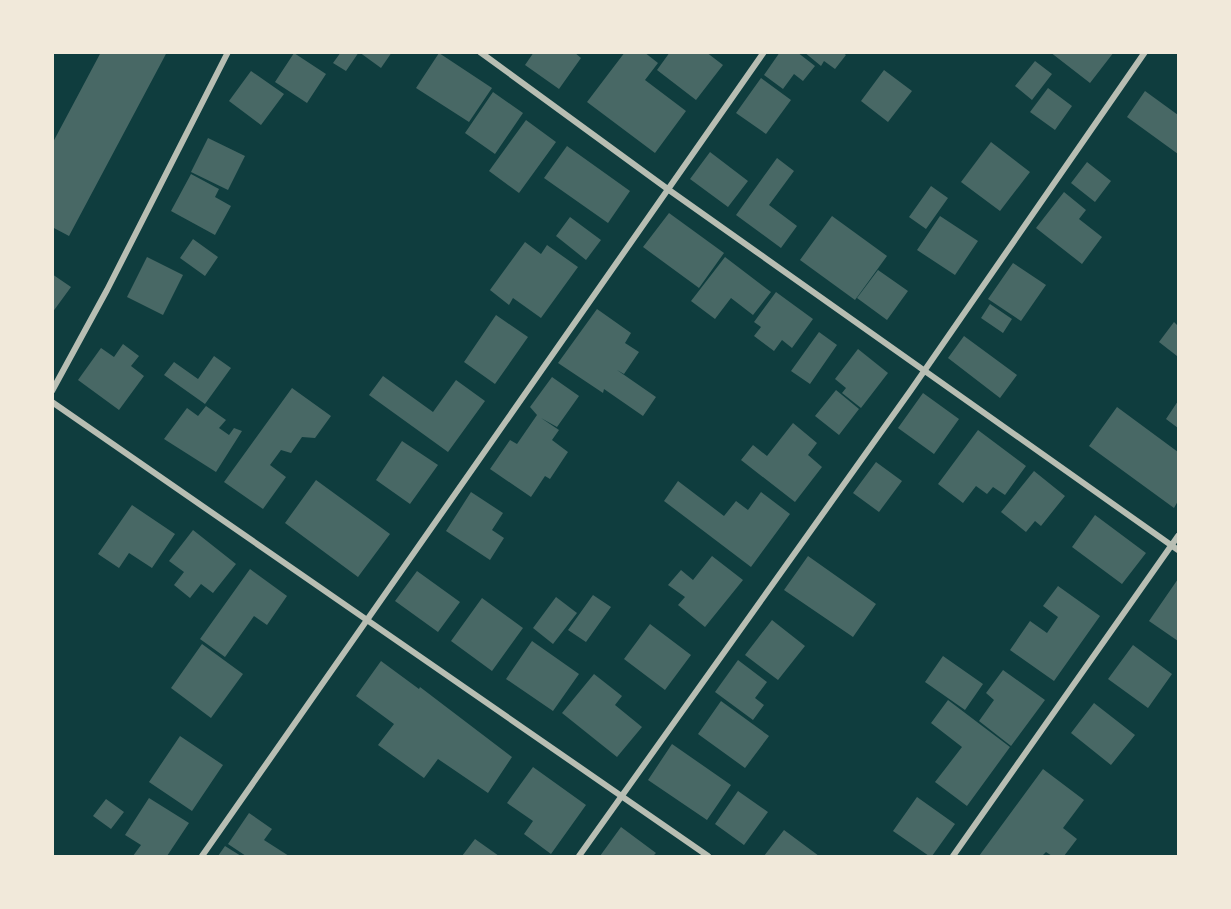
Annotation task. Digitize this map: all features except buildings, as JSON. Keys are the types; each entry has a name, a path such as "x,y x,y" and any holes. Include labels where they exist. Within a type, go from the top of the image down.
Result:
{"street":[{"path":"52,392 228,52"},
{"path":"480,52 669,190 1179,550"},
{"path":"202,856 764,52"},
{"path":"579,856 924,371 1145,52"},
{"path":"52,402 708,856"},
{"path":"953,856 1179,536"}]}
